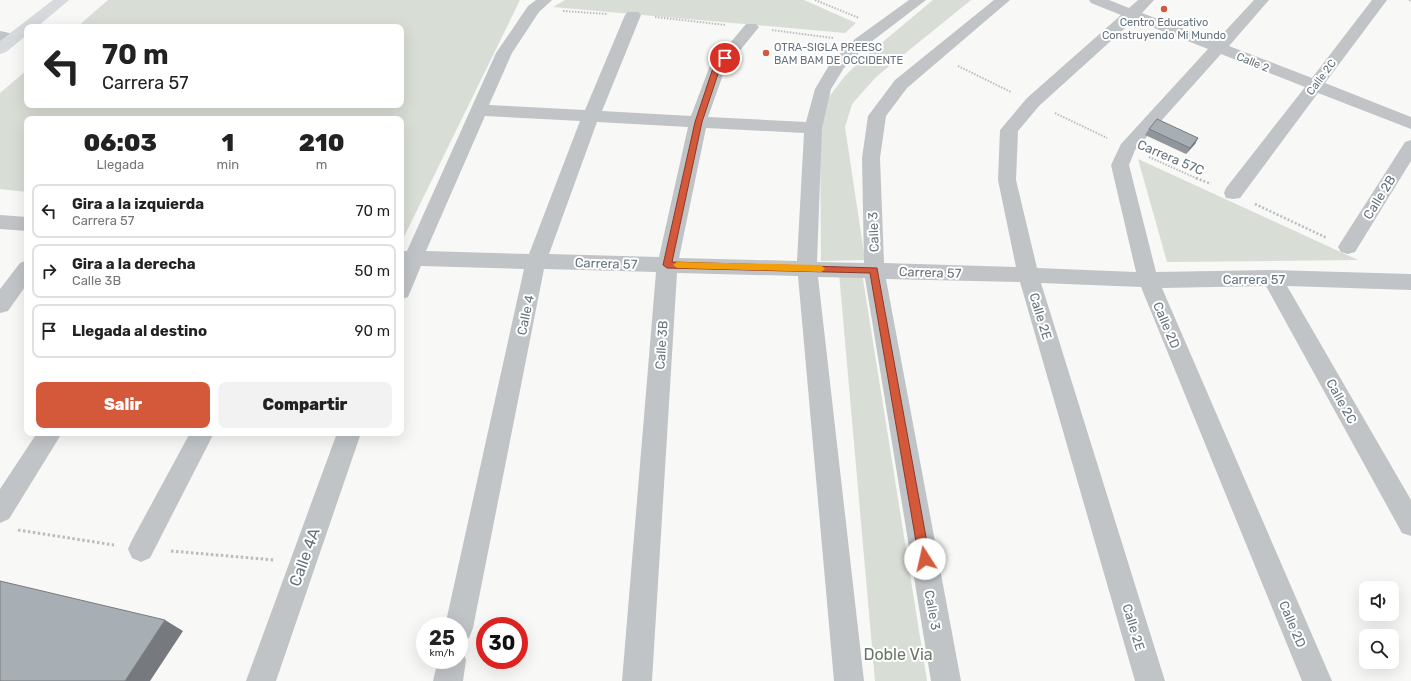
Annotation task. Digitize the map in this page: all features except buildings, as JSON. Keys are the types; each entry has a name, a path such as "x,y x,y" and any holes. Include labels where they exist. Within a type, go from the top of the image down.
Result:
{"main road":[{"path":"31,24 62,0"},
{"path":"0,49 7,37 24,28"}],"street":[{"path":"849,681 807,268 813,128 823,89 836,65 861,42 884,27 919,0"},
{"name":"Calle 3","path":"946,681 874,270 871,158 877,116 901,84 1003,0"},
{"name":"Calle 2","path":"1096,0 1139,7 1220,48 1411,123"},
{"name":"Calle 2D","path":"1262,0 1220,48 1127,148 1120,165 1148,280 1317,681"},
{"name":"Calle 2C","path":"1233,193 1380,0"},
{"path":"404,274 407,258 479,110 504,53 540,4"},
{"name":"Calle 2E","path":"1139,7 1033,102 1009,130 1006,180 1028,275 1150,681"},
{"name":"Calle 4","path":"461,617 536,261 591,116 633,15"},
{"name":"Calle 3B","path":"636,681 667,265 698,122 717,68 751,27"},
{"path":"479,110 813,128"},
{"name":"Calle 2B","path":"1348,247 1411,146"},
{"path":"0,222 24,224"},
{"name":"Carrera 57","path":"407,258 807,268 1148,280 1272,278 1411,282"},
{"path":"0,304 24,272"},
{"name":"Calle 2C","path":"1272,278 1411,524"},
{"path":"0,511 48,436"},
{"path":"141,549 200,436"},
{"name":"Calle 4A","path":"261,681 348,436"},
{"path":"448,681 450,669"}],"path":[{"path":"815,0 884,27"},
{"path":"540,4 751,27 861,42"},
{"name":"Carrera 57C","path":"936,56 1127,148 1233,193 1348,247"}],"green space":[{"path":"108,0 520,0 404,237 404,116 24,116 24,192 0,189 0,93 24,73 24,108 404,108 404,24 80,24"},
{"path":"565,0 804,0 856,23 845,33 553,7"},
{"path":"933,0 971,0 876,77 852,104 845,127 865,260 821,261 820,131 829,97 844,77 860,61"},
{"path":"1138,159 1358,260 1167,262"},
{"name":"Doble Via","path":"839,273 862,273 927,681 875,681"}],"slow traffic":[{"path":"677,265 821,269"}],"place":[{"name":"Centro Educativo Construyendo Mi Mundo","path":"1164,9"},
{"name":"OTRA-SIGLA PREESC BAM BAM DE OCCIDENTE","path":"766,53"}],"route":[{"path":"725,58 717,68 698,122 667,265 874,270 925,559"}]}
